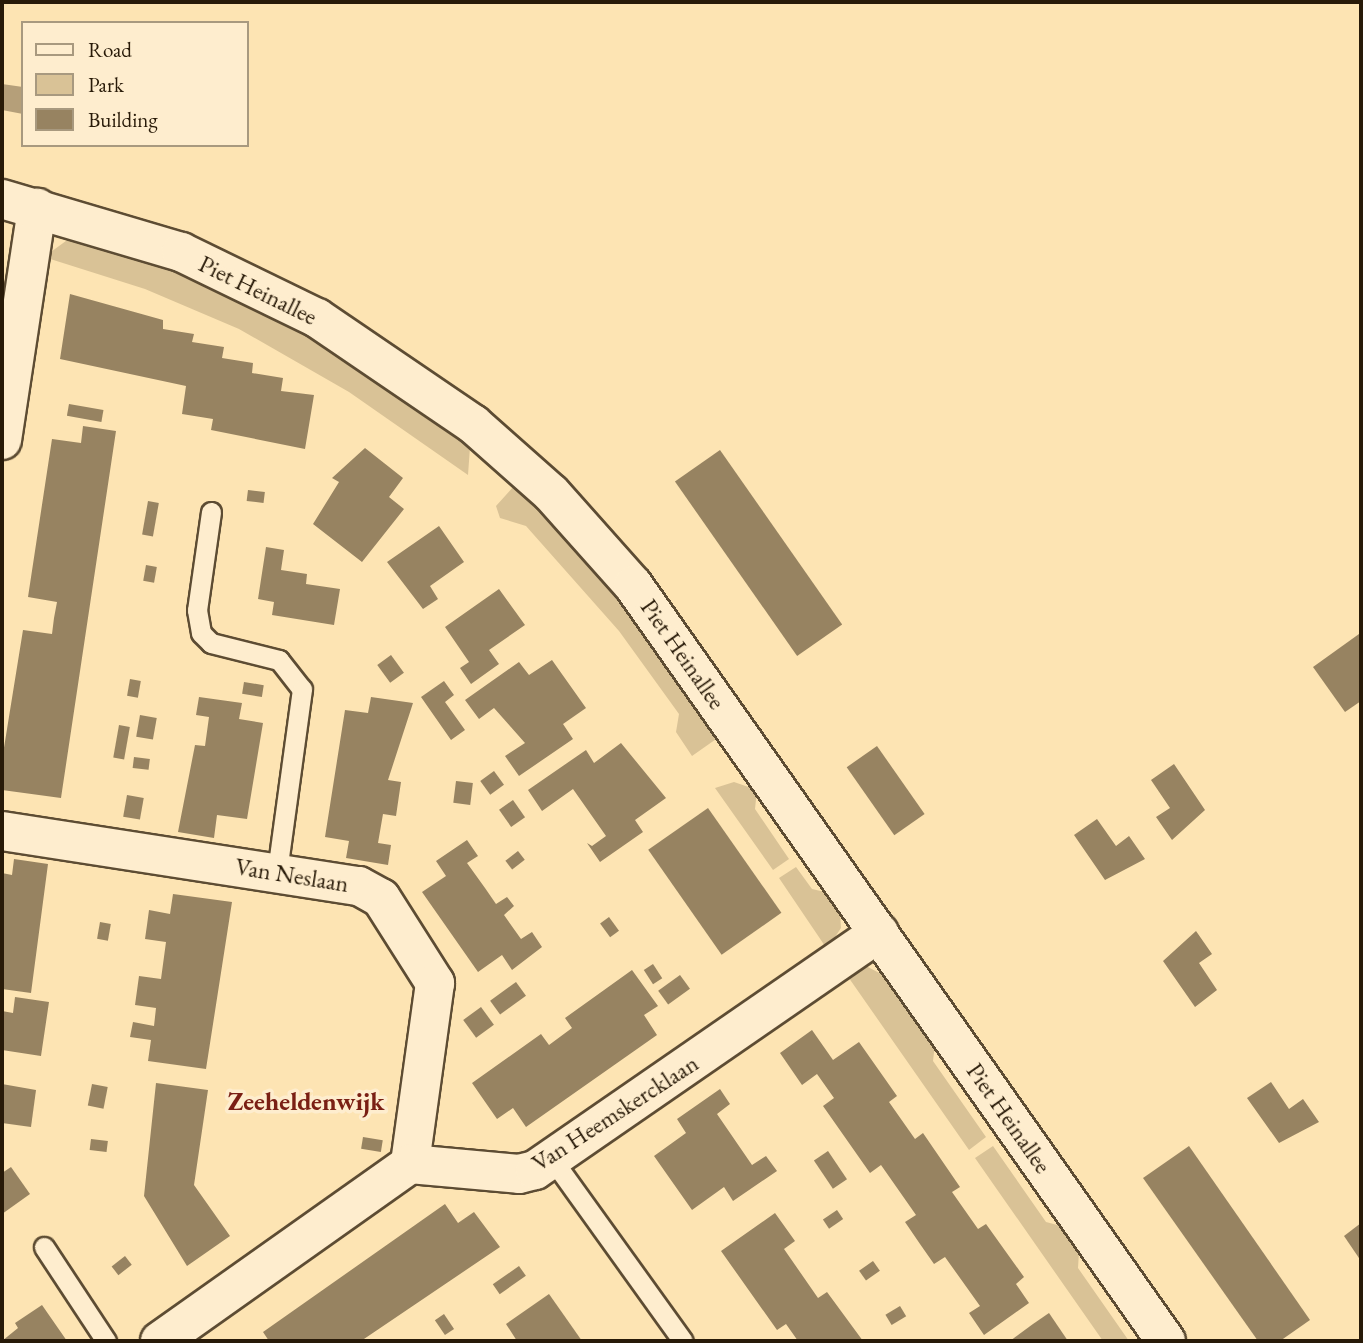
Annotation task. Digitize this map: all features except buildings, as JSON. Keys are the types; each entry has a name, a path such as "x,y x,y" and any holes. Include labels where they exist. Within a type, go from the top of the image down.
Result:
{"street":[{"path":"2,440 19,203"},
{"name":"Piet Heinallee","path":"19,203 129,233 241,278 392,365 508,453 634,584 1166,1341"},
{"name":"Van Neslaan","path":"2,831 277,872 370,891 429,965 436,993 410,1164"},
{"name":"Van Heemskercklaan","path":"410,1164 519,1174 552,1159 879,933"},
{"path":"160,1341 202,1330 410,1164"}],"lane":[{"path":"211,512 197,610 201,633 211,643 279,660 302,689 277,872"},
{"path":"552,1159 683,1341"},
{"path":"44,1247 106,1341"}],"green space":[{"path":"70,238 179,273 318,341 470,447 468,475 349,392 239,329 145,289 44,257"},
{"path":"514,486 621,600 719,737 692,756 676,732 679,714 619,631 526,526 500,518 496,506"},
{"path":"734,782 757,790 755,809 789,859 773,870 715,788"},
{"path":"796,867 812,889 829,893 840,912 841,928 827,949 779,878"},
{"path":"864,965 889,978 935,1044 933,1061 986,1137 969,1150 844,971"},
{"path":"993,1146 1046,1222 1061,1226 1079,1252 1078,1268 1129,1341 1103,1341 975,1158"}],"shaded area":[{"path":"2,84 21,87 21,114 2,110"}],"district":[{"name":"Zeeheldenwijk","path":"306,1102"}]}
